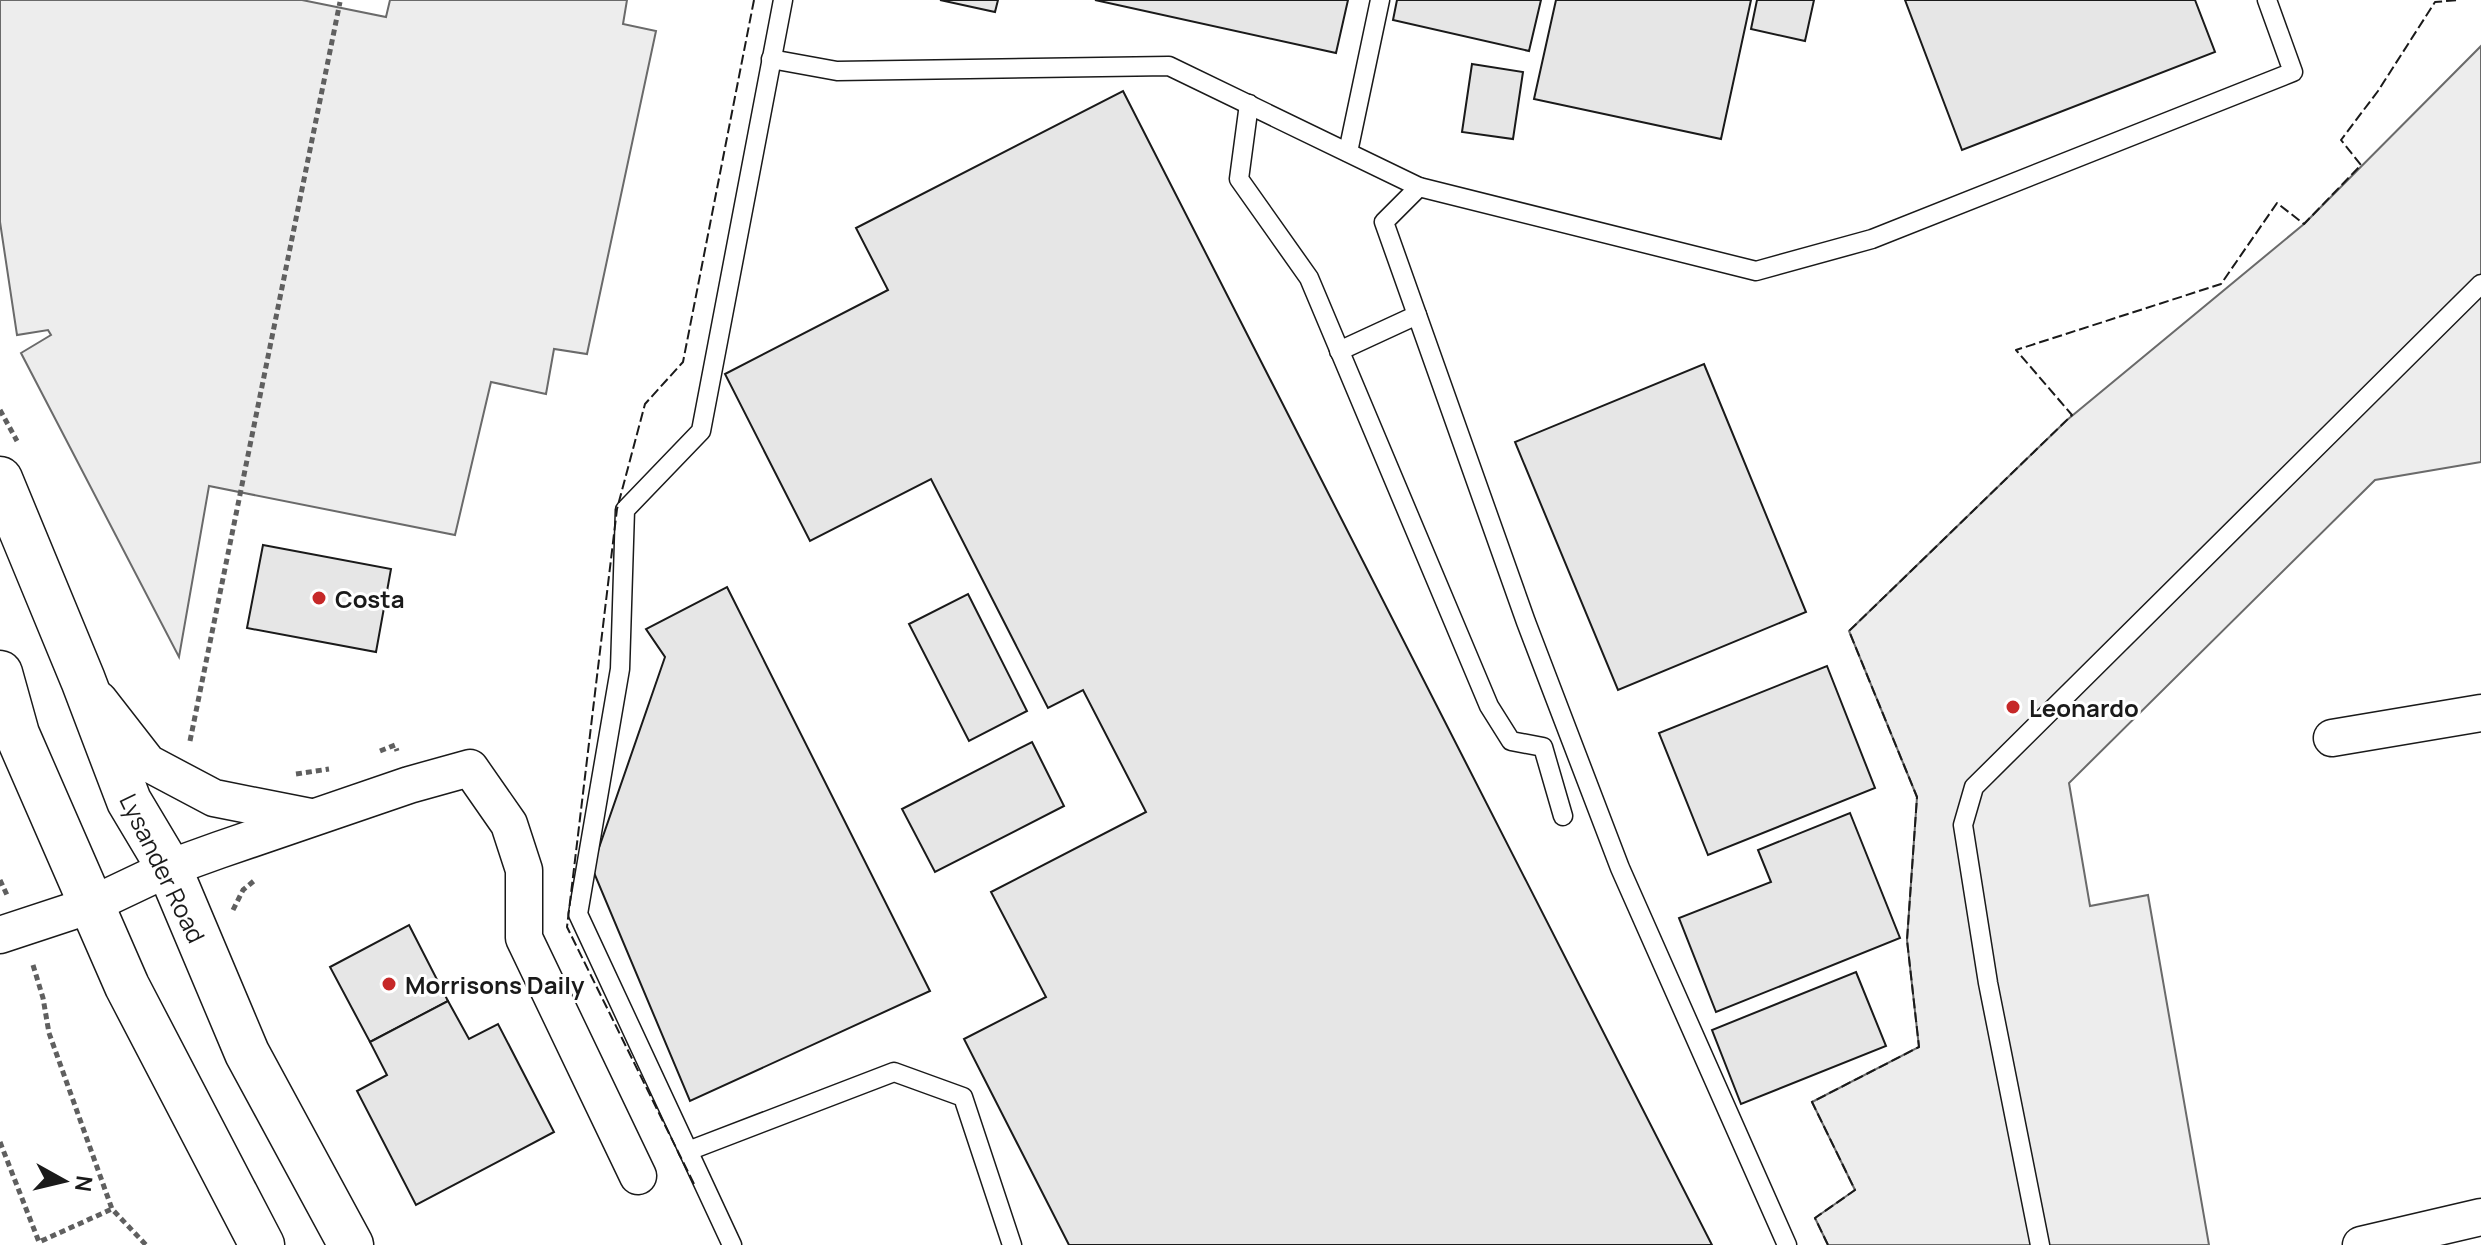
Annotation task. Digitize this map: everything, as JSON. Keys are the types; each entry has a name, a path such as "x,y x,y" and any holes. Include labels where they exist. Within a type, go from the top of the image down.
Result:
{"main road":[{"name":"Lysander Road","path":"0,479 129,801 169,868 247,1053 351,1245"},
{"path":"0,673 17,734 127,986 262,1245"}],"street":[{"path":"83,680 148,763 214,798 313,818"},
{"path":"2332,738 2481,713"},
{"path":"9,932 91,905 169,868 409,785 470,768 509,824 524,870 524,938 638,1176"},
{"path":"2361,1245 2481,1217"}],"lane":[{"path":"732,1245 578,914 620,669 625,510 701,431 783,0"},
{"path":"1348,152 1380,0"},
{"path":"771,59 837,71 1169,66 1419,187 1756,271 1872,239 2293,72 2267,0"},
{"path":"1249,104 1239,179 1309,278 1489,706 1511,741 1543,747 1563,816"},
{"path":"1419,187 1384,222 1526,622 1620,868 1787,1245"},
{"path":"2040,1245 1988,983 1963,825 1974,787 2481,284"},
{"path":"1339,351 1417,315"},
{"path":"688,1151 894,1072 963,1097 1012,1245"}],"path":[{"path":"189,747 340,2"},
{"path":"366,756 395,745"},
{"path":"284,775 337,768"},
{"path":"228,920 243,890 263,872"},
{"path":"0,880 9,932 32,959 49,1033 112,1209 146,1245"},
{"path":"0,1142 39,1242"},
{"path":"32,1245 112,1209"}],"shaded area":[{"path":"0,0 302,0 386,17 390,0 627,0 623,24 656,31 587,354 554,349 546,394 491,382 455,535 209,486 179,657 21,353 51,335 48,330 17,335 0,222"},
{"name":"Leonardo","path":"2481,46 2481,462 2375,480 2069,783 2090,906 2148,895 2209,1245 1828,1245 1815,1218 1855,1190 1812,1102 1919,1047 1907,940 1917,797 1849,631 2067,420 2304,224"}],"building":[{"path":"940,0 998,0 995,12"},
{"path":"1095,0 1348,0 1336,53"},
{"path":"1397,0 1541,0 1529,51 1393,20"},
{"path":"1556,0 1751,0 1721,139 1534,99"},
{"path":"1757,0 1814,0 1805,41 1751,29"},
{"path":"1905,0 2195,0 2215,52 1962,150"},
{"path":"1472,64 1523,72 1513,139 1462,132"},
{"path":"1123,91 1712,1245 1069,1245 964,1039 1046,997 991,892 1146,812 1083,690 1048,708 931,479 810,541 725,374 888,290 856,228"},
{"path":"1704,364 1806,612 1618,690 1515,442"},
{"name":"Costa","path":"263,545 391,569 376,652 247,628"},
{"path":"727,587 930,991 690,1101 592,868 665,657 646,629"},
{"path":"968,594 1027,711 969,741 909,624"},
{"path":"1827,666 1875,788 1708,855 1659,733"},
{"path":"1032,742 1064,806 935,872 902,809"},
{"path":"1850,813 1900,938 1716,1012 1679,918 1771,882 1758,850"},
{"name":"Morrisons Daily","path":"409,925 448,1001 370,1042 330,967"},
{"path":"1856,972 1886,1046 1741,1104 1712,1030"},
{"path":"448,1001 469,1039 498,1024 554,1132 416,1205 357,1091 387,1075 370,1042"}],"fence":[{"path":"694,1184 567,927 617,509 645,404 683,362 754,0"},
{"path":"1828,1245 1815,1218 1855,1190 1812,1102 1919,1047 1907,940 1917,797 1849,631 2072,415 2016,350 2221,284 2277,203 2304,224 2361,165 2341,140 2378,91 2435,2 2458,0"}],"place":[{"name":"Costa","path":"319,598"},
{"name":"Leonardo","path":"2013,707"},
{"name":"Morrisons Daily","path":"389,984"}]}
